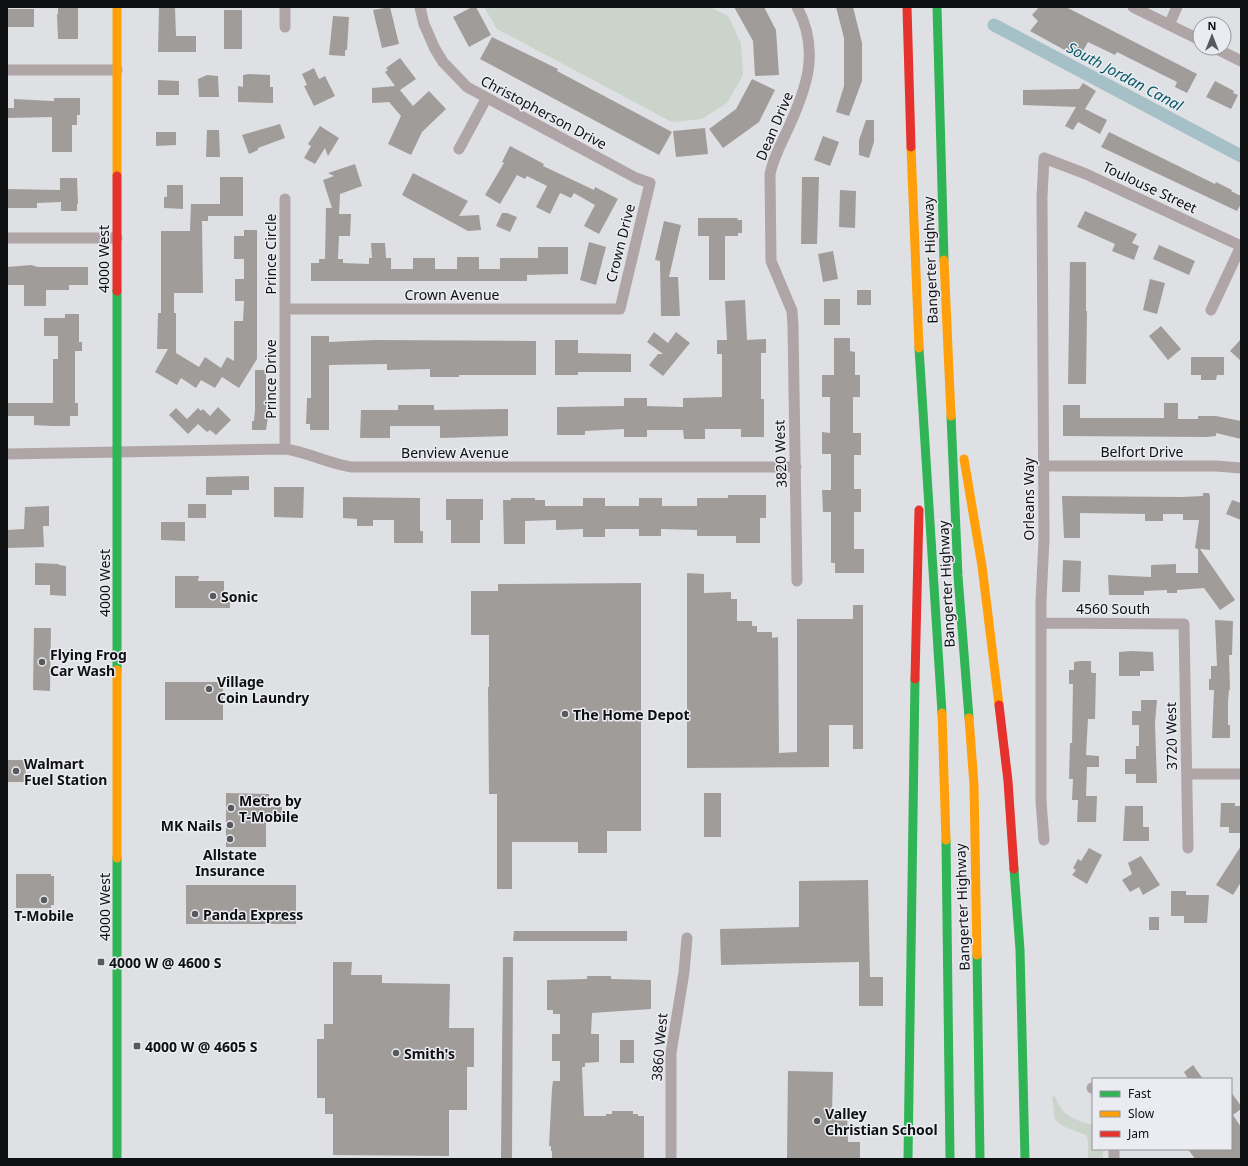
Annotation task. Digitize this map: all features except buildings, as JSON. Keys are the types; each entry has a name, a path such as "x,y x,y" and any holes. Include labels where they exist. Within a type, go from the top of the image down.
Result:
{"main road":[{"name":"4000 West","path":"117,7 118,1159"},
{"name":"Bangerter Highway","path":"906,7 913,226 923,416 936,593 945,772 949,955 950,1159"},
{"name":"Bangerter Highway","path":"937,7 939,133 958,576 974,778 980,1159"},
{"path":"951,400 966,469 978,538 1008,781 1020,950 1025,1159"},
{"path":"908,1159 912,994 915,649 923,416"}],"street":[{"path":"285,7 285,27"},
{"name":"Christopherson Drive","path":"420,7 429,37 443,62 467,88 636,178 650,183"},
{"name":"Dean Drive","path":"793,326 790,305 771,261 770,187 772,163 800,103 808,72 809,52 807,33 797,7"},
{"path":"1134,7 1192,36"},
{"path":"1169,25 1177,7"},
{"path":"1231,56 1241,61"},
{"path":"7,70 117,70"},
{"path":"459,149 486,99"},
{"name":"Toulouse Street","path":"1044,158 1086,174 1241,246"},
{"name":"Orleans Way","path":"1044,158 1042,197 1044,539 1041,623 1041,801 1044,840"},
{"name":"Crown Drive","path":"620,309 650,183"},
{"name":"Prince Circle","path":"285,199 285,309"},
{"path":"7,238 117,238"},
{"path":"1211,310 1241,246"},
{"name":"Crown Avenue","path":"285,309 620,309"},
{"name":"Prince Drive","path":"285,309 285,449"},
{"name":"3820 West","path":"793,326 797,581"},
{"name":"Benview Avenue","path":"7,454 285,449 304,453 335,464 352,467 796,467"},
{"name":"Belfort Drive","path":"1043,466 1216,466 1241,468"},
{"name":"4560 South","path":"1041,623 1184,624"},
{"name":"3720 West","path":"1184,624 1188,848"},
{"path":"1187,774 1241,774"},
{"name":"3860 West","path":"671,1159 671,1053 684,972 686,938"}],"shaded area":[{"path":"484,7 710,7 728,16 741,43 743,75 727,103 702,119 672,122 497,29"},
{"path":"1055,1096 1065,1113 1075,1119 1092,1125 1092,1150 1103,1150 1103,1159 1088,1159 1088,1140 1086,1135 1065,1127 1055,1120 1052,1097"}],"waterway":[{"name":"South Jordan Canal","path":"994,25 1241,156"}],"traffic: fast":[{"path":"937,7 944,260"},
{"path":"117,291 117,670"},
{"path":"919,348 942,713"},
{"path":"951,416 958,576 969,718"},
{"path":"908,1159 915,679"},
{"path":"946,840 950,1159"},
{"path":"117,858 117,1159"},
{"path":"1014,869 1020,950 1025,1159"},
{"path":"977,955 980,1159"}],"traffic: slow":[{"path":"117,7 117,176"},
{"path":"911,147 919,348"},
{"path":"944,260 951,416"},
{"path":"964,459 982,566 999,705"},
{"path":"117,670 117,858"},
{"path":"942,713 946,840"},
{"path":"969,718 974,785 977,955"}],"traffic: jam":[{"path":"907,7 911,147"},
{"path":"117,176 117,291"},
{"path":"915,679 919,510"},
{"path":"999,705 1008,781 1014,869"}],"place":[{"name":"Sonic","path":"213,596"},
{"name":"Flying Frog Car Wash","path":"42,662"},
{"name":"Village Coin Laundry","path":"209,689"},
{"name":"The Home Depot","path":"565,714"},
{"name":"Walmart Fuel Station","path":"16,771"},
{"name":"Metro by T-Mobile","path":"231,808"},
{"name":"MK Nails","path":"230,825"},
{"name":"Allstate Insurance","path":"230,839"},
{"name":"T-Mobile","path":"44,900"},
{"name":"Panda Express","path":"195,914"},
{"name":"4000 W @ 4600 S","path":"101,962"},
{"name":"4000 W @ 4605 S","path":"137,1046"},
{"name":"Smith's","path":"396,1053"},
{"name":"Valley Christian School","path":"817,1121"}]}
